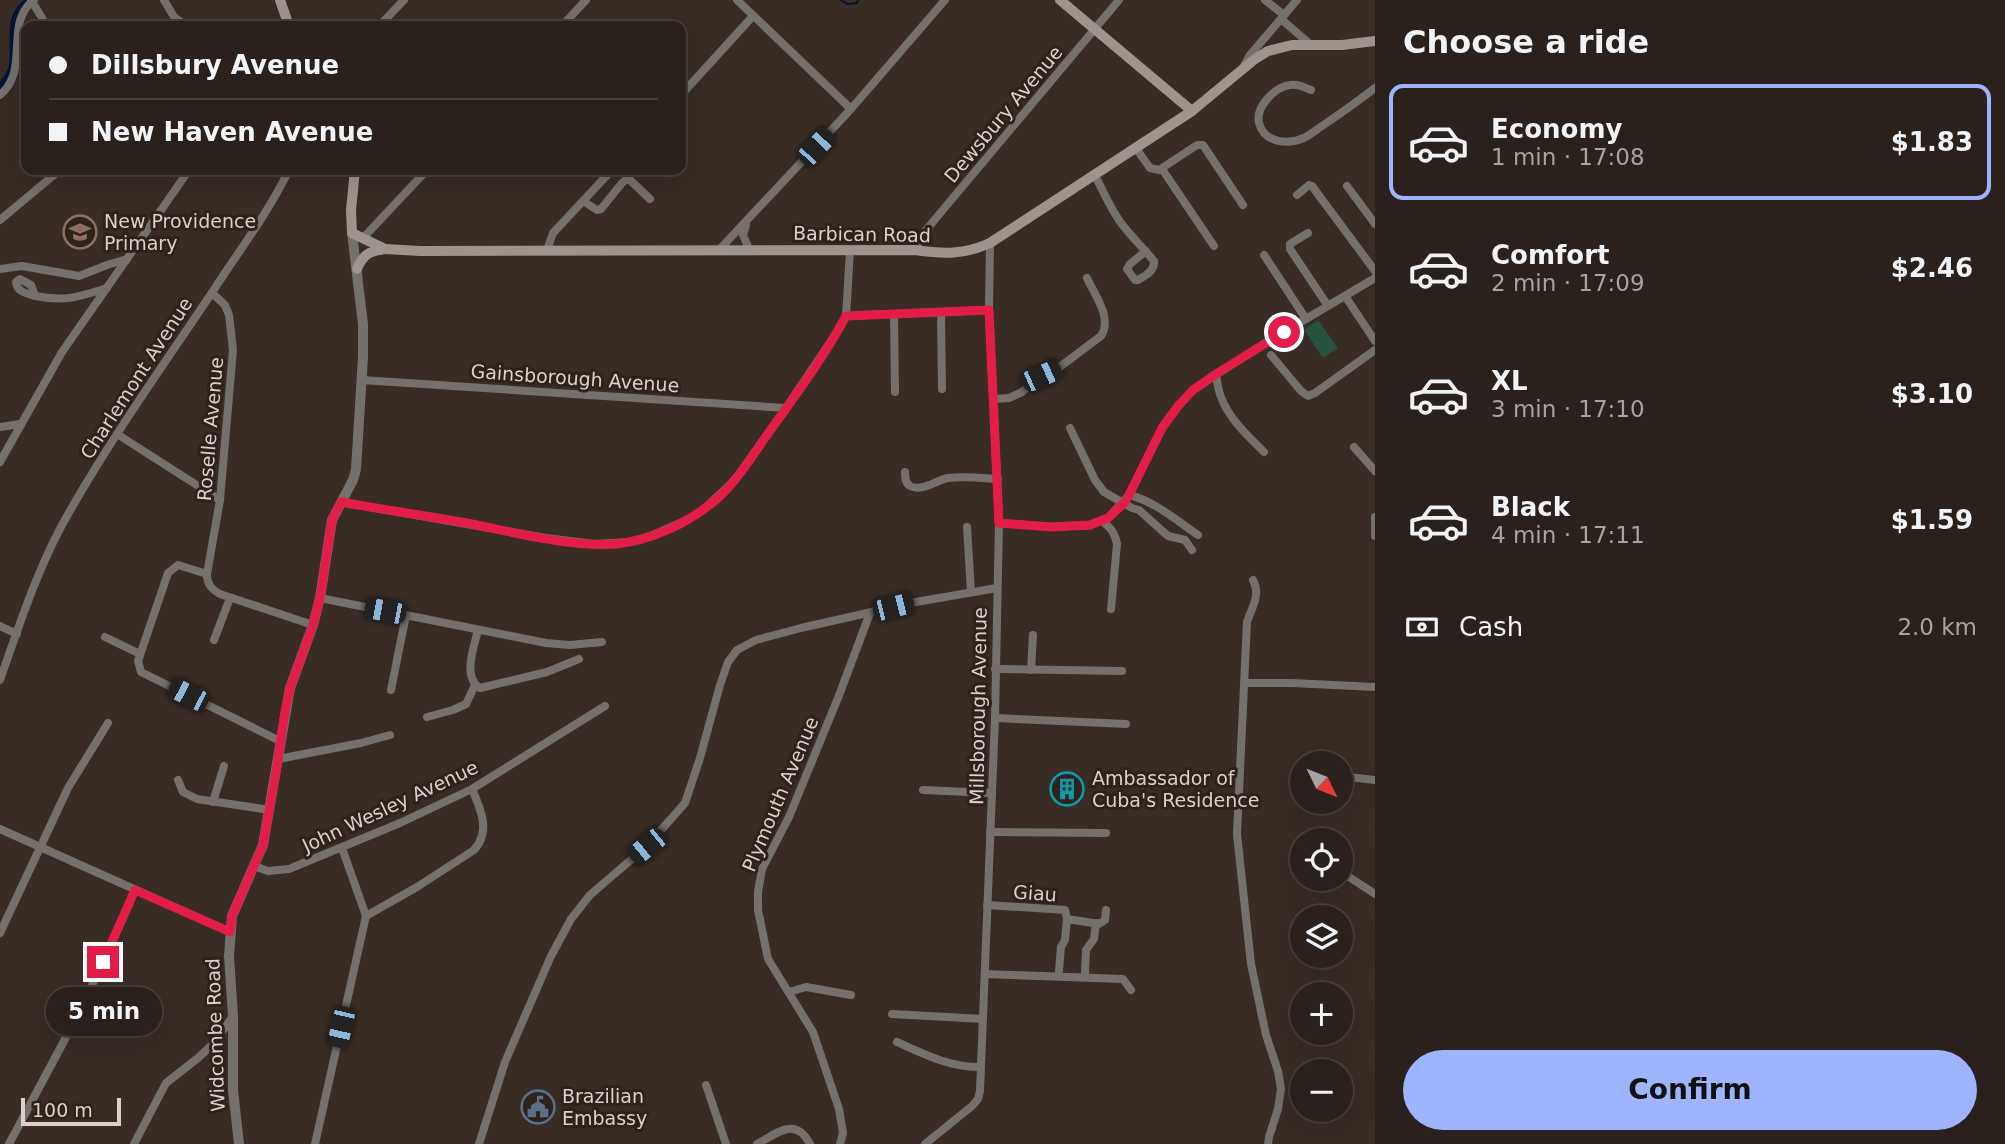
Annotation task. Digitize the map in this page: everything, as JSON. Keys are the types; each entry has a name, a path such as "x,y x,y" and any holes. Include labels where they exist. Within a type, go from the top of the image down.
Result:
{"main road":[{"path":"279,0 287,21"},
{"path":"1060,0 1192,111"},
{"name":"Barbican Road","path":"352,233 385,249 420,251 915,250 960,253 990,243 1192,111 1268,51 1292,45 1342,45 1375,41"},
{"path":"352,233 354,175"},
{"path":"357,269 365,255 385,249"}],"street":[{"path":"0,95 14,76 20,17 32,0 44,21"},
{"path":"164,0 174,17 180,21"},
{"path":"384,21 404,0"},
{"path":"567,21 586,0"},
{"path":"737,0 851,109"},
{"path":"719,250 851,109 945,0"},
{"name":"Dewsbury Avenue","path":"915,250 926,230 1119,0"},
{"path":"1265,0 1311,45"},
{"path":"1242,70 1250,55 1297,0"},
{"path":"686,90 754,16"},
{"path":"1311,90 1299,85 1287,85 1275,92 1260,111 1258,122 1263,132 1281,143 1305,138 1375,88"},
{"path":"1135,147 1154,170 1162,169 1201,144 1243,205"},
{"path":"1162,169 1214,246"},
{"path":"1094,174 1121,222 1146,251"},
{"path":"0,220 54,175"},
{"path":"0,462 62,352 186,175"},
{"name":"Charlemont Avenue","path":"0,680 24,612 69,512 117,434 274,198 286,175"},
{"path":"363,238 423,175"},
{"path":"547,250 553,233 607,175"},
{"path":"583,201 597,210 601,209 627,179 650,199"},
{"path":"1297,195 1309,185 1312,186 1375,271"},
{"path":"1347,186 1375,224"},
{"path":"747,222 743,235 750,251"},
{"name":"Widcombe Road","path":"239,1144 233,1090 230,932 232,916 263,845 290,688 320,598 332,520 353,480 355,469 363,324 352,233"},
{"path":"1308,233 1290,244 1290,249 1328,306"},
{"name":"Millsborough Avenue","path":"925,1144 978,1099 981,1068 991,906 999,523 989,310 990,243"},
{"path":"341,502 594,544 630,542 685,521 719,497 734,481 825,351 846,316 850,251"},
{"path":"1264,255 1306,319"},
{"path":"0,269 22,266 79,276 127,259"},
{"path":"994,399 1009,398 1022,392 1033,382 1057,369 1105,330 1105,316 1087,278"},
{"path":"999,523 1051,527 1090,525 1108,518 1124,503 1162,428 1193,390 1375,278"},
{"path":"35,296 70,299 107,288"},
{"name":"Roselle Avenue","path":"207,574 220,500 233,350 229,315 225,305 212,293"},
{"path":"1345,296 1375,341"},
{"path":"846,316 989,310"},
{"path":"941,312 942,389"},
{"path":"894,314 895,392"},
{"path":"1271,355 1308,396 1375,350"},
{"path":"1216,374 1220,397 1244,432 1264,452"},
{"name":"Gainsborough Avenue","path":"362,380 786,408"},
{"path":"0,427 20,424"},
{"path":"1070,428 1095,480 1110,497 1145,514 1168,536 1185,540 1192,550"},
{"path":"117,434 220,500"},
{"path":"1354,447 1375,471"},
{"path":"905,471 906,483 916,487 947,478 998,479"},
{"path":"1129,495 1140,497 1198,535"},
{"path":"1375,517 1375,536"},
{"path":"1102,521 1116,536 1117,544 1111,609"},
{"path":"967,527 971,592"},
{"path":"280,741 141,672 138,661 171,569 182,565 207,574 210,588 220,594 313,625"},
{"path":"1253,580 1258,588 1247,622 1237,834 1251,964 1263,1026 1281,1089 1268,1144"},
{"path":"479,1144 505,1062 570,919 590,895 647,846 685,803 701,758 728,662 737,650 756,640 916,602 997,589"},
{"path":"214,640 230,598"},
{"path":"320,598 559,644 603,642"},
{"name":"Plymouth Avenue","path":"840,1144 843,1133 839,1109 813,1032 768,959 758,909 759,880 768,854 789,817 870,613"},
{"path":"391,690 406,615"},
{"path":"0,626 16,634"},
{"path":"478,630 470,666 471,679 480,688 547,672 579,659"},
{"path":"1031,670 1033,635"},
{"path":"106,637 140,654"},
{"path":"995,669 1122,671"},
{"path":"1245,683 1292,682 1375,687"},
{"path":"426,718 466,704 475,685"},
{"name":"John Wesley Avenue","path":"254,866 268,871 289,869 472,789 605,706"},
{"path":"995,718 1126,724"},
{"path":"0,933 68,788 108,723"},
{"path":"278,759 390,735"},
{"path":"213,802 224,766"},
{"path":"1353,778 1375,780"},
{"path":"178,780 180,788 187,795 197,799 270,810"},
{"path":"366,916 474,850 481,839 484,822 472,789"},
{"path":"923,790 939,795 992,793"},
{"path":"0,829 230,932"},
{"path":"993,832 1106,833"},
{"path":"315,1144 366,916 342,848"},
{"path":"1353,880 1375,894"},
{"path":"9,1144 81,1008 135,890"},
{"name":"Giau","path":"991,906 1062,909 1067,912 1059,971"},
{"path":"1085,973 1086,950 1094,939 1096,923 1105,920 1106,910"},
{"name":"Giau","path":"1067,919 1096,923"},
{"path":"985,974 1122,979 1131,990"},
{"path":"789,992 806,987 851,995"},
{"path":"892,1014 983,1019"},
{"path":"134,1144 166,1083 214,1043 233,1016"},
{"path":"898,1042 927,1055 981,1068"},
{"path":"706,1086 726,1144"},
{"path":"757,1144 789,1128 796,1128 802,1131 810,1144"}],"green space":[{"path":"1318,320 1338,348 1323,358 1304,330"}],"waterway":[{"path":"0,87 12,68 16,15 29,0"},
{"path":"841,0 847,4 857,3 858,0"}],"place":[{"name":"New Providence Primary","path":"80,232"},
{"name":"Ambassador of Cuba's Residence","path":"1067,789"},
{"name":"Brazilian Embassy","path":"538,1107"}],"route":[{"path":"103,962 135,890 230,932 239,897 263,845 290,688 313,625 320,598 328,536 341,502 546,538 594,544 630,542 685,521 719,497 734,481 786,408 846,316 989,310 999,523 1051,527 1090,525 1108,518 1124,503 1162,428 1193,390 1284,332"}]}
